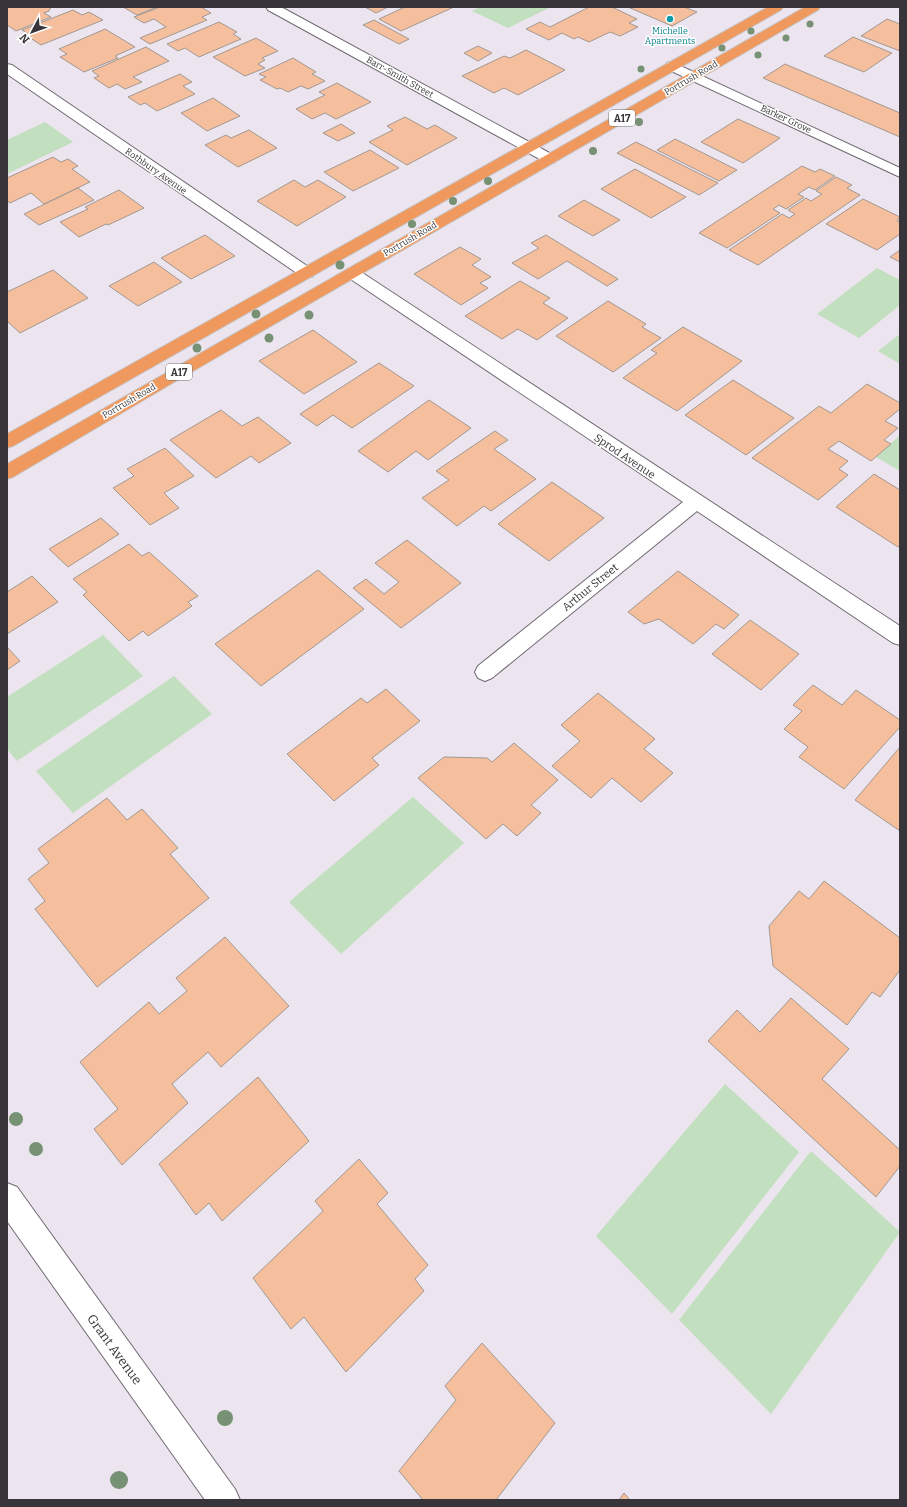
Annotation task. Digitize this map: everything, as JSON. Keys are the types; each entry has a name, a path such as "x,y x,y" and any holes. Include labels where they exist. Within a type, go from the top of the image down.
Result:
{"highway":[{"name":"Portrush Road","path":"7,442 777,7"},
{"name":"Portrush Road","path":"7,472 814,7"}],"street":[{"name":"Barr-Smith Street","path":"272,7 550,159"},
{"name":"Barker Grove","path":"672,66 900,173"},
{"name":"Rothbury Avenue","path":"7,68 307,273"},
{"name":"Sprod Avenue","path":"352,273 900,637"},
{"name":"Arthur Street","path":"485,672 696,502"},
{"name":"Grant Avenue","path":"7,1197 224,1500"}],"green space":[{"path":"480,7 551,7 508,28 472,11"},
{"path":"45,122 73,142 7,174 7,140"},
{"path":"877,268 900,280 900,305 859,338 817,314"},
{"path":"900,334 900,364 878,351"},
{"path":"900,435 900,471 876,457"},
{"path":"103,635 143,676 17,761 7,749 7,697"},
{"path":"174,676 212,714 73,813 36,771"},
{"path":"413,797 464,843 341,954 289,902"},
{"path":"725,1084 799,1152 672,1314 596,1236"},
{"path":"811,1151 900,1232 771,1414 679,1320"}],"building":[{"path":"7,7 51,7 49,11 44,13 51,17 16,31 7,25"},
{"path":"123,7 157,7 137,15"},
{"path":"160,7 201,7 211,13 202,17 207,20 150,44 140,38 166,27 154,19 144,23 134,17"},
{"path":"365,7 388,7 376,13"},
{"path":"405,7 454,7 401,31 379,19"},
{"path":"589,7 612,7 637,19 629,23 638,27 620,36 610,32 589,42 578,37 574,39 562,33 549,40 526,29 540,22 550,27"},
{"name":"Michelle Apartments","path":"628,7 684,7 697,12 672,26"},
{"path":"73,10 82,15 89,12 103,20 41,45 27,36 30,35 22,30"},
{"path":"887,19 900,24 900,51 861,36"},
{"path":"374,20 409,39 399,44 363,25"},
{"path":"219,22 237,32 233,34 241,39 199,57 185,48 178,51 167,44"},
{"path":"105,29 135,47 115,56 118,58 84,72 60,57 67,54 59,49"},
{"path":"853,37 892,53 864,72 824,56"},
{"path":"256,38 278,51 262,58 265,60 258,64 265,68 245,76 213,57"},
{"path":"478,46 492,53 478,61 464,53"},
{"path":"146,47 169,61 133,77 142,82 125,89 117,84 109,88 94,78 99,76 92,71"},
{"path":"526,50 565,70 518,95 504,88 494,93 462,76 504,56 510,58"},
{"path":"293,58 316,72 312,74 325,81 308,89 301,86 288,92 280,88 277,89 260,80 266,77 259,74"},
{"path":"785,64 900,113 900,137 763,78"},
{"path":"180,74 192,82 183,86 195,94 157,111 145,103 140,105 128,97"},
{"path":"337,83 371,102 336,119 325,113 312,119 296,109 325,95 319,92"},
{"path":"213,98 240,116 207,131 181,113"},
{"path":"405,117 427,129 435,125 457,138 407,165 369,142 393,130 387,126"},
{"path":"738,119 780,138 743,163 701,142"},
{"path":"341,124 355,133 338,141 323,133"},
{"path":"249,130 277,148 238,167 205,145 226,135 231,138"},
{"path":"675,139 737,170 719,181 657,150"},
{"path":"636,142 718,183 699,195 617,153"},
{"path":"370,150 399,168 353,191 324,172"},
{"path":"53,157 61,162 68,159 78,166 72,169 90,182 44,204 31,193 10,203 7,201 7,178"},
{"path":"802,166 815,172 820,169 835,176 815,190 809,187 798,194 804,197 786,209 779,205 773,209 780,213 727,248 699,233"},
{"path":"635,169 686,197 651,218 601,189"},
{"path":"836,177 852,185 847,188 860,195 758,265 729,250 782,214 789,218 795,214 788,210 806,198 811,201 822,194 816,191"},
{"path":"294,180 305,187 318,180 346,197 297,226 257,201"},
{"path":"78,188 94,200 39,225 24,214"},
{"path":"119,190 144,208 79,237 60,222 88,209 85,207"},
{"path":"863,199 900,217 897,221 900,222 900,234 877,250 826,224"},
{"path":"584,200 620,220 593,236 558,216"},
{"path":"205,235 235,256 191,279 161,258"},
{"path":"546,235 618,279 607,286 567,261 538,279 512,263 539,248 531,243"},
{"path":"460,247 481,259 472,265 491,277 480,283 488,288 461,305 414,274"},
{"path":"900,250 900,262 890,257"},
{"path":"154,262 182,282 138,306 109,286"},
{"path":"53,270 88,298 20,333 7,321 7,292"},
{"path":"520,281 550,298 543,303 568,318 537,340 518,329 502,339 465,316"},
{"path":"608,301 646,324 642,327 661,338 613,372 556,336"},
{"path":"683,327 742,361 677,411 623,378 657,353 651,350"},
{"path":"313,330 357,362 304,394 259,361"},
{"path":"379,363 414,386 352,428 333,415 317,426 300,414"},
{"path":"733,380 794,418 746,455 685,415"},
{"path":"867,384 900,403 900,409 885,421 898,428 884,440 891,444 871,461 839,441 828,449 848,461 839,469 848,475 818,500 752,458 819,406 831,413"},
{"path":"429,400 471,428 428,460 416,451 388,472 358,451"},
{"path":"221,410 242,426 258,417 291,443 259,463 251,456 216,478 170,440"},
{"path":"495,431 508,440 494,449 536,479 491,511 484,506 457,526 422,498 449,480 436,471"},
{"path":"165,448 194,476 164,493 179,508 150,525 113,488 134,476 127,469"},
{"path":"874,474 900,490 900,546 898,547 836,507"},
{"path":"552,482 604,518 549,561 498,524"},
{"path":"101,518 119,534 68,567 49,549"},
{"path":"407,540 461,583 401,628 353,588 366,579 384,594 399,582 375,563"},
{"path":"129,544 142,556 149,552 198,596 188,602 192,606 148,636 143,631 129,641 83,595 87,592 73,579"},
{"path":"318,570 364,609 261,686 215,644"},
{"path":"678,571 739,615 724,629 716,624 693,644 659,619 644,624 628,612"},
{"path":"32,576 58,602 7,634 7,592"},
{"path":"750,620 799,654 761,690 712,654"},
{"path":"7,647 20,661 7,670"},
{"path":"813,685 842,705 856,690 900,720 900,727 844,789 799,757 808,747 784,729 802,711 793,705"},
{"path":"386,689 420,721 372,758 379,765 334,801 287,754 361,698 367,703"},
{"path":"598,693 655,739 644,749 673,773 641,802 612,778 591,798 552,766 580,741 561,725"},
{"path":"514,743 558,780 531,805 541,813 517,836 503,824 486,839 418,778 444,757 487,758 492,762"},
{"path":"900,747 900,831 855,800"},
{"path":"107,798 127,820 142,809 178,848 170,854 209,898 97,987 35,909 45,901 28,879 49,863 38,849"},
{"path":"824,881 900,938 900,970 880,997 872,992 847,1025 773,966 769,926 799,891 809,899"},
{"path":"225,937 289,1006 221,1067 208,1052 172,1084 188,1103 122,1165 94,1129 118,1109 80,1062 149,1002 159,1014 187,991 176,978"},
{"path":"791,998 849,1049 822,1079 900,1150 900,1166 876,1197 708,1041 737,1010 760,1032"},
{"path":"258,1077 309,1141 222,1221 209,1203 196,1215 159,1164"},
{"path":"359,1159 388,1193 377,1204 428,1265 415,1279 424,1291 346,1372 304,1317 291,1329 253,1278 323,1211 315,1201"},
{"path":"482,1343 555,1423 496,1500 423,1500 399,1471 456,1400 445,1386"},
{"path":"624,1493 630,1500 619,1500"}],"place":[{"name":"Michelle Apartments","path":"670,19"}]}
